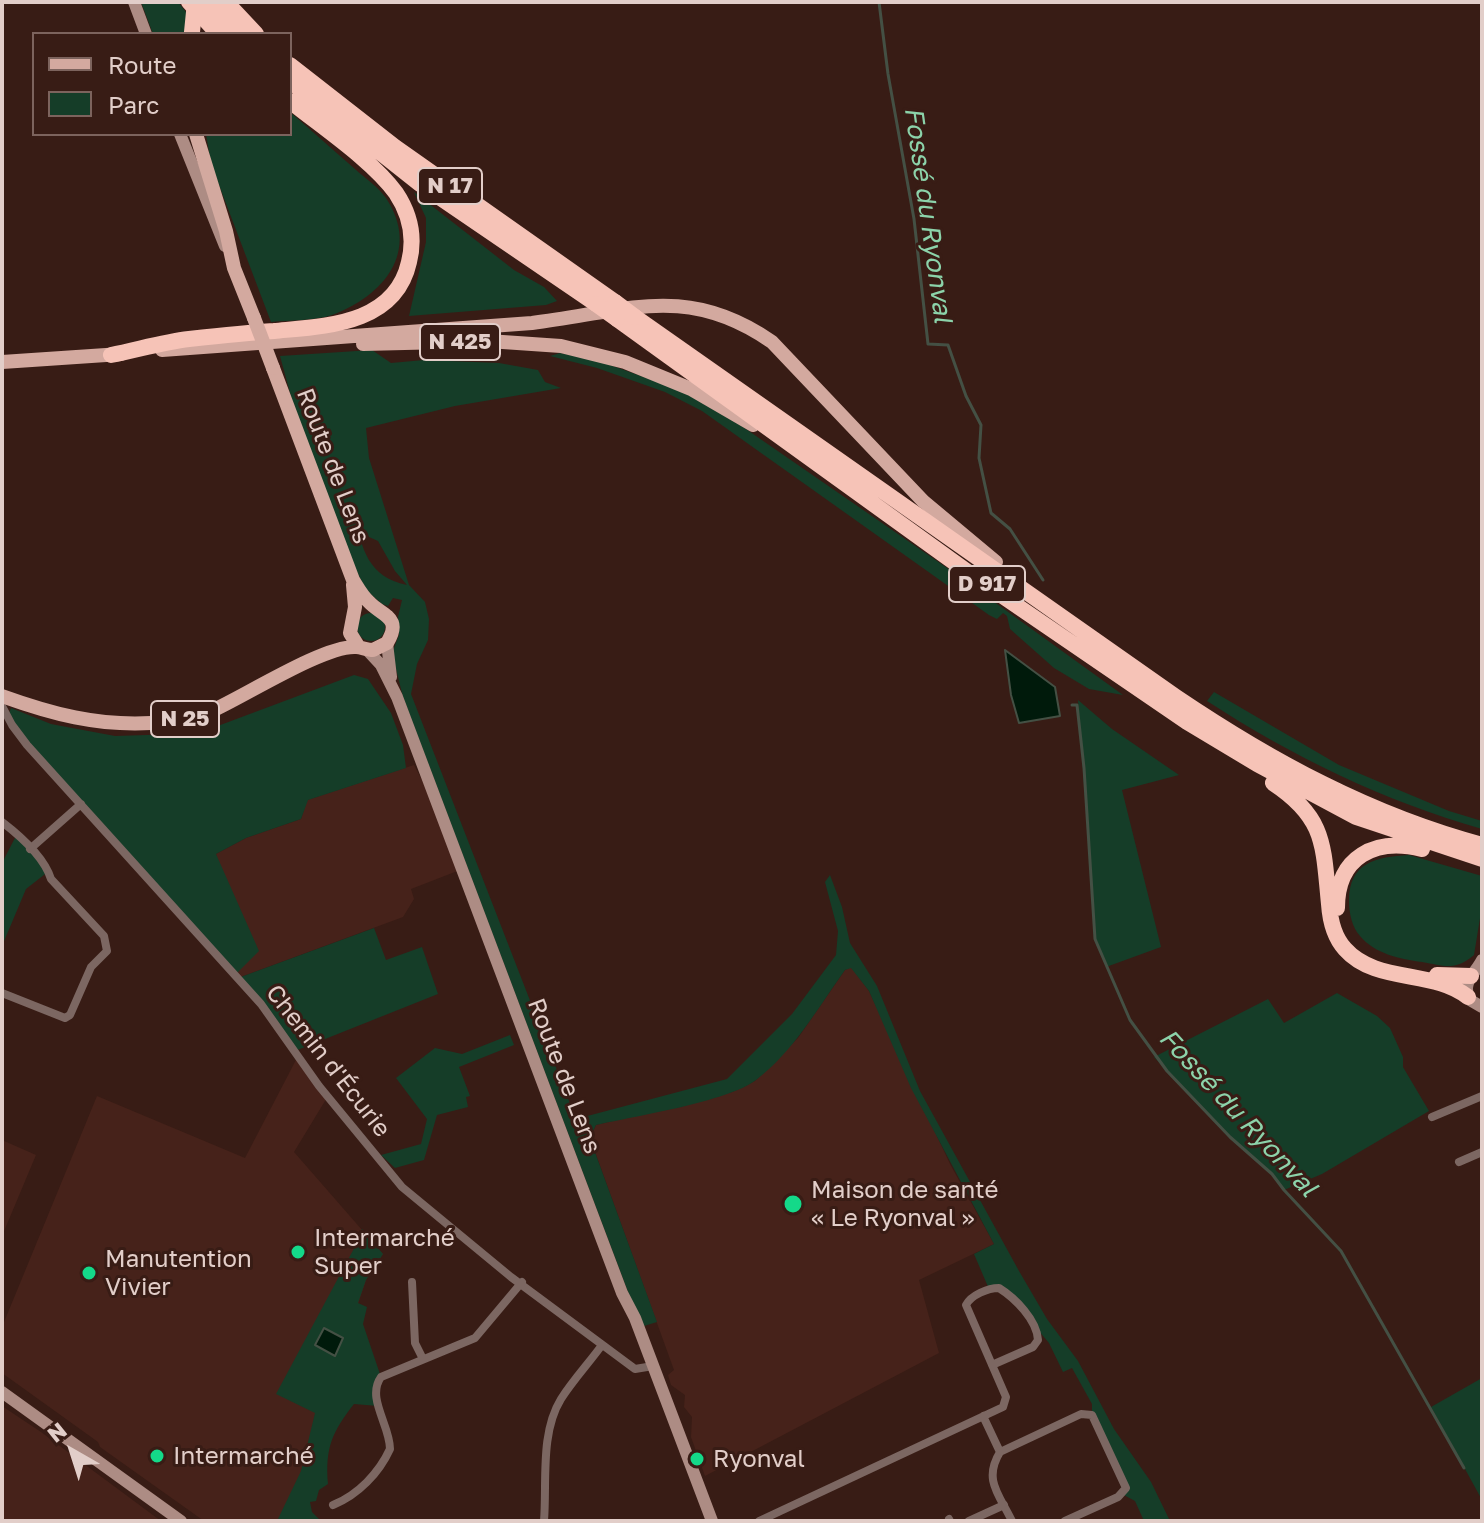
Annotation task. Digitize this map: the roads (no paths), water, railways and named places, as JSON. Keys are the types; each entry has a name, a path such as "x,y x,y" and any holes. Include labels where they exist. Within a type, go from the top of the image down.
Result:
{"highway":[{"path":"192,2 192,32"},
{"path":"192,2 216,32"},
{"path":"208,2 235,32"},
{"path":"226,2 254,32"},
{"name":"N 17","path":"292,67 353,116 615,302"},
{"name":"N 17","path":"292,83 420,184 596,304"},
{"path":"111,355 185,340 342,323 371,312 399,289 408,268 412,242 401,202 384,179 292,103"},
{"name":"D 917","path":"615,302 1176,697 1275,760 1380,811 1482,845"},
{"name":"D 917","path":"596,304 969,573 1187,722 1356,817 1482,859"},
{"path":"1187,722 1206,741 1288,794 1311,817 1324,853 1330,917 1337,938 1348,952 1374,967 1444,984 1475,1002"},
{"path":"1478,969 1443,977 1392,965 1367,955 1355,947 1346,935 1339,915 1337,895 1343,874 1356,858 1385,846 1411,846 1482,866"}],"main road":[{"path":"134,2 145,32"},
{"path":"181,136 234,268"},
{"name":"Route de Lens","path":"196,136 226,231 234,268 353,580"},
{"name":"N 425","path":"111,355 532,323 577,318 608,309 647,306 709,310 749,327 772,342 923,501 1012,573 1036,599"},
{"name":"N 425","path":"2,362 420,342 509,341 561,346 625,362 691,389 789,443"},
{"path":"353,580 374,608 386,614 392,624 392,634 387,643 378,649 363,648 350,633 353,580"},
{"path":"353,617 362,609 374,608"},
{"path":"387,643 392,684"},
{"name":"Route de Lens","path":"363,648 392,684 622,1293 635,1318 649,1367 712,1521"},
{"name":"N 25","path":"2,696 82,721 121,725 176,722 204,714 326,654 363,648"},
{"path":"1475,1002 1467,983 1478,969"},
{"path":"649,1367 704,1521"},
{"path":"2,1392 181,1521"}],"street":[{"path":"10,720 11,708 19,702"},
{"name":"Chemin d'Écurie","path":"2,706 10,720 81,804 261,1004 319,1086 402,1187 465,1241 602,1345 635,1369 649,1367"},
{"path":"30,849 81,804"},
{"path":"2,822 30,849 49,871 51,879 107,942 107,951 91,967 70,1015 65,1018 2,993"},
{"path":"1432,1117 1482,1096"},
{"path":"1459,1162 1482,1152"},
{"path":"412,1282 415,1343 423,1359"},
{"path":"333,1505 356,1493 381,1465 390,1449 378,1406 377,1383 387,1372 475,1338 522,1282"},
{"path":"759,1521 1003,1407 1006,1400 966,1305 971,1298 989,1289 999,1288 1029,1317 1038,1335 1033,1347 992,1365"},
{"path":"544,1521 547,1451 552,1420 560,1400 602,1345"},
{"path":"1012,1521 991,1472 1000,1452 1089,1413 1096,1419 1125,1483 1125,1491 1065,1521"},
{"path":"983,1416 1000,1452"},
{"path":"969,1521 1004,1505"}],"waterway":[{"name":"Fossé du Ryonval","path":"879,2 888,74 914,219 928,344 948,345 966,396 981,425 979,458 991,513 1010,529 1043,580"},
{"name":"Fossé du Ryonval","path":"1072,705 1077,705 1084,768 1095,939 1130,1020 1167,1071 1230,1137 1272,1174 1341,1251 1464,1468"}],"place":[{"name":"Maison de santé « Le Ryonval »","path":"793,1204"},
{"name":"Intermarché Super","path":"298,1252"},
{"name":"Manutention Vivier","path":"89,1273"},
{"name":"Intermarché","path":"157,1456"},
{"name":"Ryonval","path":"697,1459"}]}
